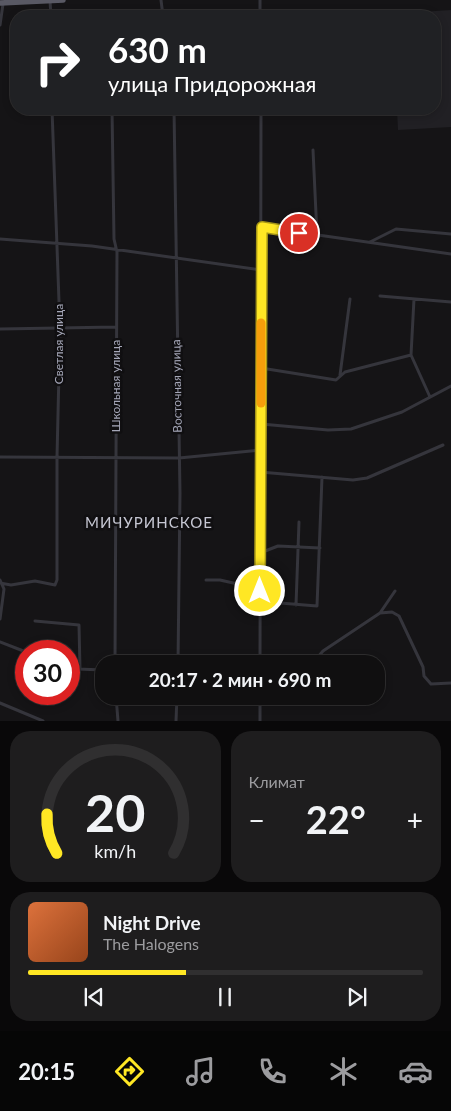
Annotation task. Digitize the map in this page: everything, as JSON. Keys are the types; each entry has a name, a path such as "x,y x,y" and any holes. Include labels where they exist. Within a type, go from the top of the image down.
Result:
{"highway":[{"path":"2,3 63,0"}],"street":[{"path":"0,25 2,3"},
{"name":"Светлая улица","path":"0,582 11,585 35,581 55,585 58,580 57,457 60,329 52,115"},
{"name":"Школьная улица","path":"112,115 114,239 117,249 115,655"},
{"name":"Восточная улица","path":"174,115 179,458 178,655"},
{"path":"260,655 261,115"},
{"path":"313,150 317,235"},
{"path":"262,227 451,254"},
{"path":"370,243 396,229 451,234"},
{"path":"0,239 117,249 261,270"},
{"path":"380,296 451,302"},
{"path":"340,375 350,299"},
{"path":"414,299 411,356 430,397"},
{"path":"0,329 116,327"},
{"path":"261,368 336,380 346,372 411,356"},
{"path":"260,424 328,430 352,429 402,412 451,386"},
{"path":"260,472 353,480 367,478 444,445"},
{"path":"0,458 179,458 260,450"},
{"path":"260,608 280,603 318,606 322,477"},
{"path":"296,605 299,522"},
{"path":"260,554 278,546 320,548"},
{"path":"206,580 220,580 239,585 260,574"},
{"path":"0,582 4,589 0,619"},
{"path":"320,655 380,612 395,591"},
{"path":"380,612 392,612 399,616 423,667 424,676 431,684 451,683"},
{"path":"35,621 79,625 79,640"},
{"path":"0,642 15,648"},
{"path":"80,669 95,670"},
{"path":"0,703 43,721"},
{"path":"117,705 118,721"},
{"path":"176,721 177,705"},
{"path":"260,705 260,721"}],"shaded area":[{"path":"451,10 451,127 398,130 397,115 441,115 441,11"}],"slow traffic":[{"path":"261,323 261,403"}],"district":[{"name":"МИЧУРИНСКОЕ","path":"149,523"}],"route":[{"path":"260,591 262,227 299,233"}]}
